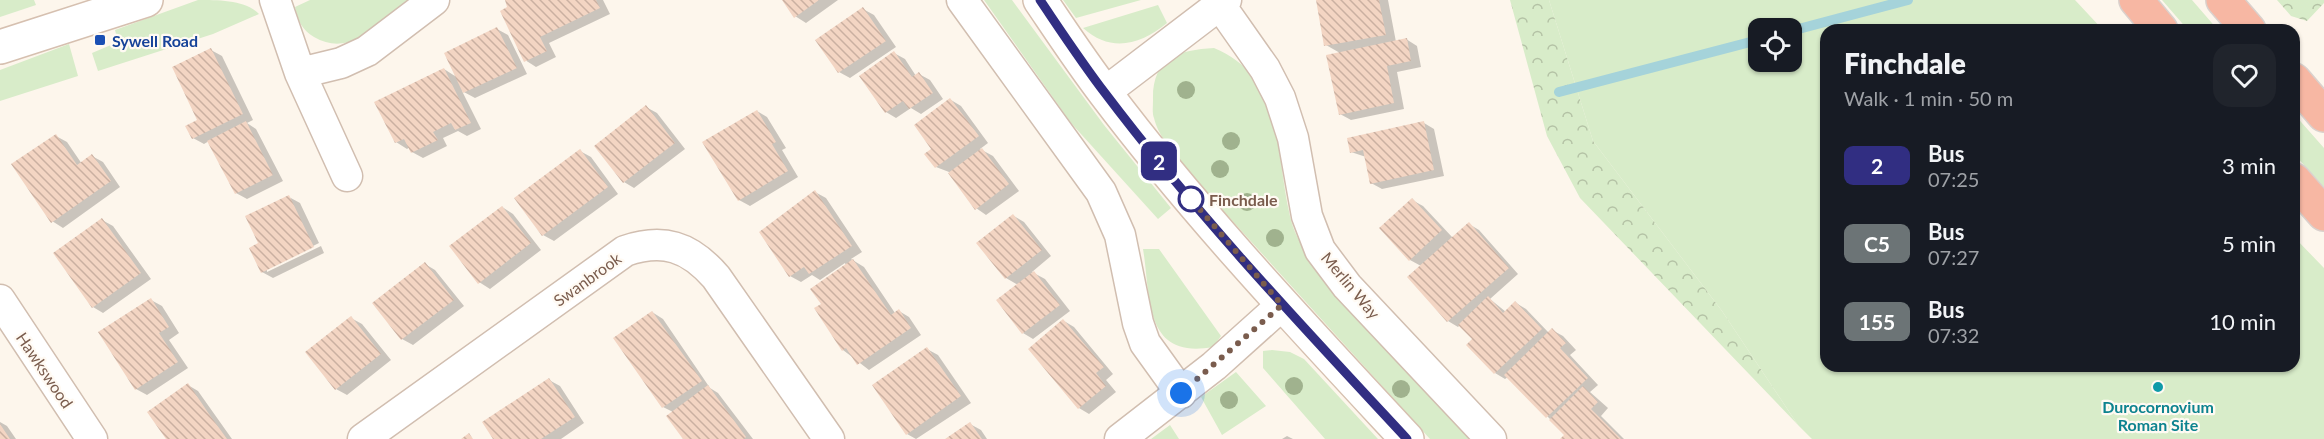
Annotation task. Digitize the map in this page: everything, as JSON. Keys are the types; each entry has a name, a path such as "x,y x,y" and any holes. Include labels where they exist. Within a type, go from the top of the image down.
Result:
{"highway":[{"path":"2136,0 2156,24"},
{"path":"2223,0 2244,24"},
{"path":"2300,87 2324,115"},
{"path":"2300,187 2324,214"}],"street":[{"path":"0,47 146,0"},
{"path":"275,0 300,73 347,176"},
{"path":"300,73 341,63 367,51 434,0"},
{"path":"962,0 1101,192 1120,235 1138,323 1145,343 1181,393"},
{"path":"1040,0 1104,93 1177,183 1282,305 1407,439"},
{"path":"1104,93 1223,3"},
{"name":"Merlin Way","path":"1223,3 1265,69 1280,98 1293,138 1307,216 1320,250 1347,286 1491,439"},
{"name":"Swanbrook","path":"363,439 624,251 644,244 666,245 684,250 702,261 716,277 829,439"},
{"name":"Hawkswood","path":"0,300 92,439"},
{"path":"1120,439 1181,393 1282,305"}],"green space":[{"path":"0,0 34,0 36,5 0,17"},
{"path":"198,0 240,3 254,9 259,14 213,34 98,71 92,53 118,42 115,30"},
{"path":"310,0 412,0 366,35 341,43 328,43 310,34 299,21 295,7"},
{"path":"984,0 1012,0 1104,125 1171,208 1158,219 1071,123"},
{"path":"1063,0 1141,0 1076,18"},
{"path":"1510,0 1549,0 1593,141 1722,311 1798,425 1580,198 1547,136"},
{"path":"1549,0 2075,0 2097,24 1820,24 1820,372 2300,372 2300,243 2324,268 2324,439 1812,439 1798,425 1722,311 1593,141"},
{"path":"2162,0 2192,0 2213,24 2183,24"},
{"path":"2277,0 2324,0 2324,3 2307,21 2291,16"},
{"path":"1158,5 1167,23 1157,31 1136,41 1115,43 1104,41 1083,28"},
{"path":"69,44 78,76 0,101 0,70"},
{"path":"1214,48 1237,61 1254,78 1265,98 1278,143 1292,223 1305,250 1318,269 1471,439 1430,439 1189,173 1164,140 1156,126 1153,114 1157,74 1162,66 1179,54"},
{"path":"2300,121 2324,148 2324,187 2300,161"},
{"path":"1143,249 1159,249 1221,336 1213,347 1190,348 1174,344 1162,334 1150,304"},
{"path":"1263,351 1290,352 1304,359 1378,439 1325,439 1263,368"},
{"path":"1236,372 1266,406 1222,435 1201,397"},
{"path":"1170,425 1179,439 1151,439"}],"building":[{"path":"505,0 596,0 600,8 540,37 547,51 524,62 500,11 507,7"},
{"path":"782,0 819,0 794,18"},
{"path":"1316,0 1379,0 1386,35 1324,46"},
{"path":"863,7 886,41 838,73 815,40"},
{"path":"497,27 517,68 463,93 444,53"},
{"path":"1407,38 1411,61 1387,66 1394,103 1339,115 1326,55"},
{"path":"211,48 243,114 192,139 185,126 197,120 172,67"},
{"path":"894,51 912,77 919,72 933,93 909,109 903,101 885,113 859,76"},
{"path":"444,68 471,123 455,130 451,123 433,132 438,140 411,153 404,139 395,143 374,102"},
{"path":"950,98 979,136 935,168 924,154 931,149 914,125"},
{"path":"646,105 675,143 623,183 594,146"},
{"path":"757,110 776,142 772,144 788,171 738,201 702,142"},
{"path":"246,121 273,175 235,194 207,141"},
{"path":"1424,121 1434,170 1370,184 1363,150 1350,153 1347,138"},
{"path":"56,134 77,165 92,154 111,181 51,223 11,164"},
{"path":"982,148 1009,184 975,210 948,173"},
{"path":"580,149 608,187 542,236 514,198"},
{"path":"815,190 852,246 809,274 804,267 789,277 759,232"},
{"path":"289,195 314,247 261,273 249,248 258,243 245,216"},
{"path":"1412,198 1442,230 1409,261 1379,228"},
{"path":"502,206 531,243 478,284 449,246"},
{"path":"1013,214 1042,250 1005,279 976,243"},
{"path":"102,218 141,273 92,308 53,253"},
{"path":"1469,222 1509,268 1447,322 1407,277"},
{"path":"853,259 891,315 899,309 911,328 857,365 846,348 842,351 814,308 821,304 810,289"},
{"path":"425,262 454,300 401,340 372,303"},
{"path":"1034,271 1060,305 1022,334 996,300"},
{"path":"1488,296 1503,313 1515,301 1542,329 1494,374 1466,345 1472,339 1458,325"},
{"path":"151,298 169,327 159,333 178,362 135,390 98,332"},
{"path":"652,311 702,381 662,408 613,338"},
{"path":"351,316 381,354 335,390 305,352"},
{"path":"1063,319 1104,367 1096,373 1106,386 1078,409 1028,349"},
{"path":"1552,328 1566,343 1560,348 1588,378 1546,418 1504,375"},
{"path":"927,347 961,396 906,435 872,385"},
{"path":"549,378 575,417 541,439 493,439 482,422"},
{"path":"188,383 227,439 166,439 147,412"},
{"path":"708,385 746,437 744,439 683,439 666,416"},
{"path":"1583,386 1598,402 1591,409 1621,439 1560,439 1564,435 1549,420"},
{"path":"970,422 982,439 945,439"},
{"path":"0,424 10,439 0,439"},
{"path":"469,433 473,439 461,439"}],"waterway":[{"path":"1802,28 1908,0"},
{"path":"1559,92 1748,43"}],"bus line":[{"name":"2","path":"1040,0 1104,93 1177,183 1282,305 1407,439"}],"place":[{"name":"Sywell Road","path":"100,40"},
{"name":"Finchdale","path":"1191,199"},
{"name":"Durocornovium Roman Site","path":"2158,387"}],"route":[{"path":"1181,393 1282,305 1191,199"}]}
